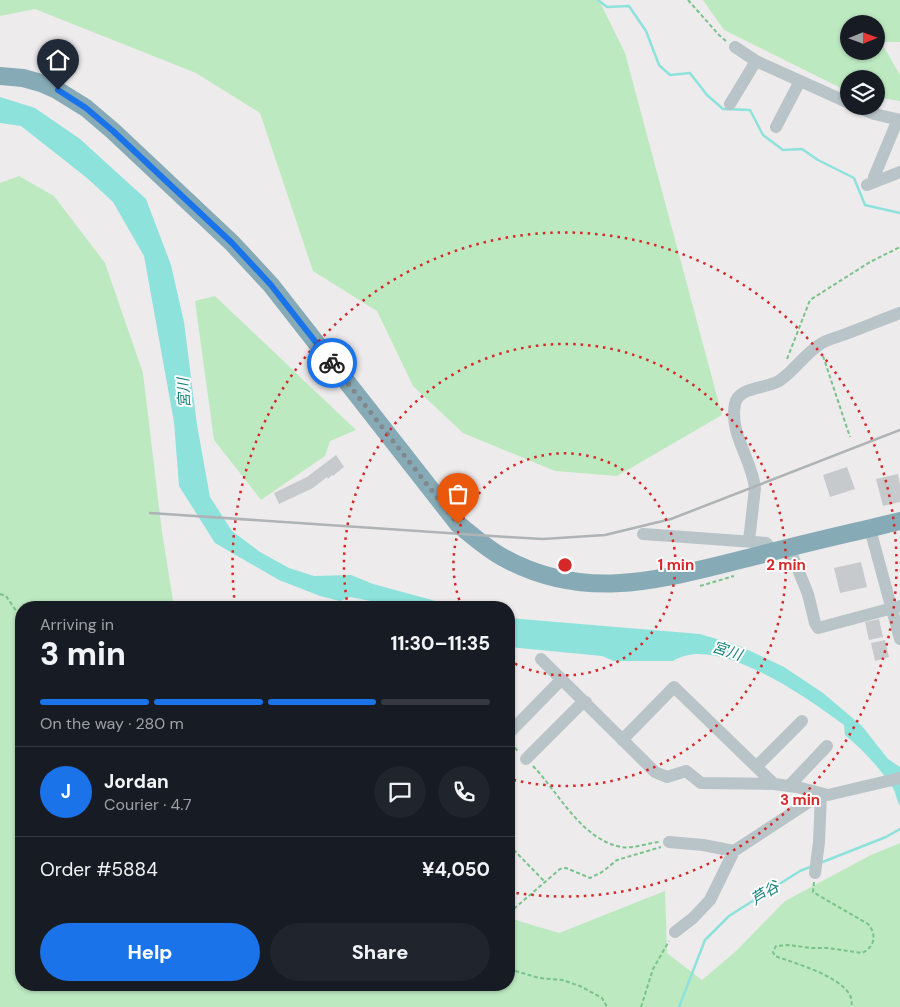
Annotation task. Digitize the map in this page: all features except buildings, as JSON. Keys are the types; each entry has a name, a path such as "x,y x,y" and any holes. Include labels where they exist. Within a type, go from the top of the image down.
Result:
{"highway":[{"path":"0,76 23,78 41,83 58,90 86,108 232,243 271,285 458,524 482,544 504,558 551,577 603,585 661,579 900,521"}],"street":[{"path":"735,47 756,61 840,99"},
{"path":"730,104 756,61"},
{"path":"776,127 800,81"},
{"path":"878,115 900,120 896,124 872,183 900,172"},
{"path":"749,541 755,488 748,460 736,429 734,406 736,400 743,392 764,388 780,380 819,344 900,313"},
{"path":"870,528 896,608 900,639"},
{"path":"643,534 766,543 773,551"},
{"path":"792,555 808,594 814,623 818,628 896,608"},
{"path":"542,660 655,772 667,777 686,771 701,783 774,784 828,795 841,794 900,778"},
{"path":"515,727 562,679"},
{"path":"622,740 674,686 758,766 774,784"},
{"path":"526,759 586,702"},
{"path":"758,766 802,722"},
{"path":"789,786 827,746"},
{"path":"675,932 693,918 710,900 734,851 821,794"},
{"path":"816,866 821,794"},
{"path":"669,842 679,841 734,851"}],"path":[{"path":"688,0 719,35 735,47"},
{"path":"787,359 810,300 870,262 900,247"},
{"path":"819,344 850,437"},
{"path":"0,594 6,596 15,609"},
{"path":"515,747 542,776 574,818 604,840 625,847 669,842"},
{"path":"515,907 560,869 566,868 590,878 602,872 617,860 666,845 669,842"},
{"path":"515,851 545,882"},
{"path":"816,866 813,892 868,924 873,930 874,935 869,947 867,951 862,953 828,948 781,945 776,946 773,952 775,956 832,978 848,992 851,998 851,1007"},
{"path":"641,1007 653,969 675,932"},
{"path":"515,971 539,978 562,980 580,986 602,998 607,1007"}],"green space":[{"path":"0,0 599,0 625,53 722,415 617,476 555,471 463,433 413,386 377,311 313,271 260,113 196,73 35,9 0,16"},
{"path":"703,0 900,0 900,42 885,42 885,15 840,15 840,60 885,60 885,49 900,75 900,101 885,98 885,70 840,70 840,88 724,30"},
{"path":"19,176 54,196 105,263 143,373 162,532 173,601 15,601 15,991 515,991 515,920 559,933 665,891 667,953 702,980 736,951 785,901 869,856 900,843 900,1007 0,1007 0,183"},
{"path":"215,296 356,430 330,441 325,456 261,500 214,440 195,301"}],"water":[{"name":"宮川","path":"0,97 35,108 80,139 146,199 171,265 184,322 197,425 210,497 232,531 260,552 289,568 314,576 351,575 373,584 436,601 371,601 350,597 340,601 320,596 279,580 215,543 179,486 174,422 144,256 113,202 87,178 21,126 0,123"},
{"name":"宮川","path":"515,619 700,634 740,646 784,667 823,693 862,726 888,759 900,767 900,806 893,788 883,773 845,735 844,725 809,700 762,673 737,662 713,655 691,654 673,661 614,661 602,656 515,648"}],"waterway":[{"path":"598,0 607,7 629,6 646,31 659,65 670,75 690,73 707,95 723,109 750,110 763,135 783,150 802,149 818,160 854,178 865,205 900,213"},
{"name":"芦谷","path":"820,863 886,837 900,829"},
{"name":"芦谷","path":"679,1007 705,940 729,916 800,871 810,867"}],"railway":[{"path":"150,513 543,539 605,535 671,519 900,430"}],"way so far":[{"path":"332,363 458,524"}],"route":[{"path":"58,90 86,108 113,131 232,243 271,285 332,363"}]}
